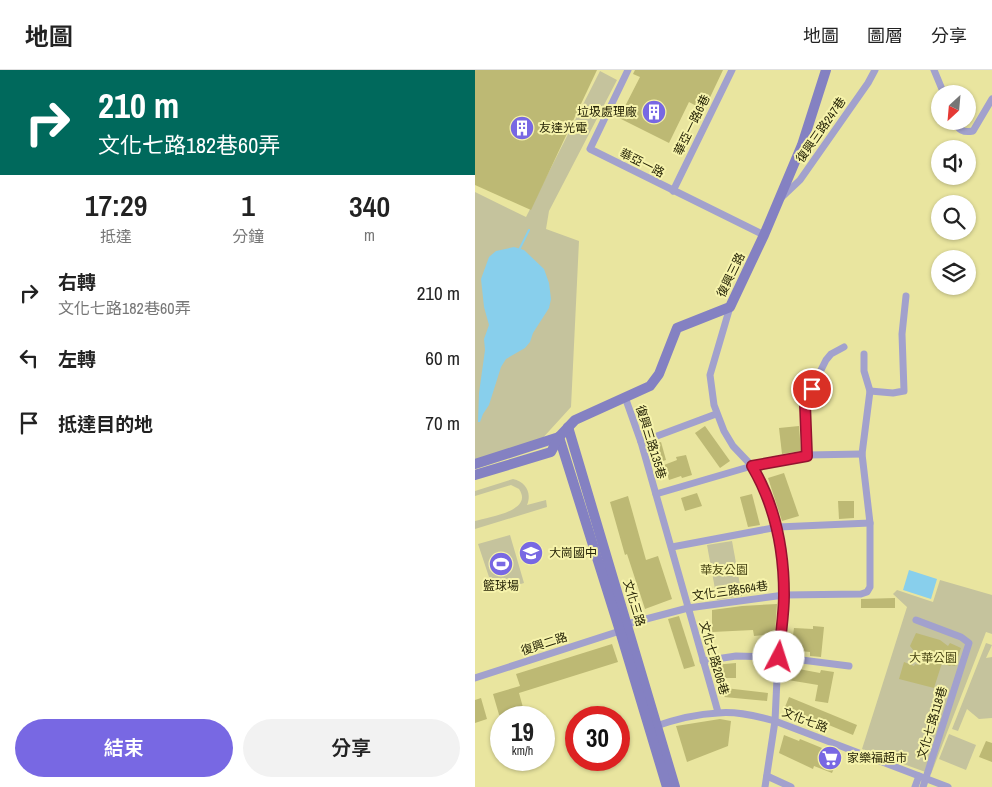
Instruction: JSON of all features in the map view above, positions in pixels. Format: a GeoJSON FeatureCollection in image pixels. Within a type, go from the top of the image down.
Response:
{"type":"FeatureCollection","features":[{"type":"Feature","properties":{"kind":"street","name":"華亞一路"},"geometry":{"type":"LineString","coordinates":[[628,70],[590,149],[764,235]]}},
{"type":"Feature","properties":{"kind":"street","name":"華亞一路6巷"},"geometry":{"type":"LineString","coordinates":[[673,191],[732,70]]}},
{"type":"Feature","properties":{"kind":"street","name":"復興三路"},"geometry":{"type":"LineString","coordinates":[[475,475],[551,452],[559,438],[575,420],[650,386],[659,374],[677,328],[730,307],[764,235],[802,145],[826,70]]}},
{"type":"Feature","properties":{"kind":"street","name":"復興三路247巷"},"geometry":{"type":"LineString","coordinates":[[779,198],[800,180],[868,83],[875,70]]}},
{"type":"Feature","properties":{"kind":"street"},"geometry":{"type":"LineString","coordinates":[[934,70],[940,85]]}},
{"type":"Feature","properties":{"kind":"street"},"geometry":{"type":"LineString","coordinates":[[976,126],[992,99]]}},
{"type":"Feature","properties":{"kind":"street"},"geometry":{"type":"LineString","coordinates":[[959,130],[966,133],[974,130]]}},
{"type":"Feature","properties":{"kind":"street"},"geometry":{"type":"LineString","coordinates":[[870,391],[893,394],[904,392],[902,334],[906,296]]}},
{"type":"Feature","properties":{"kind":"street"},"geometry":{"type":"LineString","coordinates":[[730,307],[710,375],[717,414],[733,446],[752,466],[760,481],[777,527],[784,595],[775,721],[765,787]]}},
{"type":"Feature","properties":{"kind":"street"},"geometry":{"type":"LineString","coordinates":[[807,456],[805,404],[826,360],[831,354],[844,347]]}},
{"type":"Feature","properties":{"kind":"street"},"geometry":{"type":"LineString","coordinates":[[672,547],[777,527],[870,523],[863,454],[870,391],[864,371],[864,354]]}},
{"type":"Feature","properties":{"kind":"street","name":"復興三路135巷"},"geometry":{"type":"LineString","coordinates":[[625,396],[656,494]]}},
{"type":"Feature","properties":{"kind":"street"},"geometry":{"type":"LineString","coordinates":[[641,442],[717,414]]}},
{"type":"Feature","properties":{"kind":"street","name":"文化三路"},"geometry":{"type":"LineString","coordinates":[[568,427],[623,628],[653,727],[675,787]]}},
{"type":"Feature","properties":{"kind":"street"},"geometry":{"type":"LineString","coordinates":[[475,464],[559,438]]}},
{"type":"Feature","properties":{"kind":"street","name":"文化三路"},"geometry":{"type":"LineString","coordinates":[[559,438],[623,628]]}},
{"type":"Feature","properties":{"kind":"street"},"geometry":{"type":"LineString","coordinates":[[656,494],[752,466],[807,456],[863,454]]}},
{"type":"Feature","properties":{"kind":"street","name":"文化七路206巷"},"geometry":{"type":"LineString","coordinates":[[656,494],[719,712]]}},
{"type":"Feature","properties":{"kind":"street","name":"文化三路564巷"},"geometry":{"type":"LineString","coordinates":[[623,628],[688,608],[784,595],[861,594],[867,592],[870,587],[870,523]]}},
{"type":"Feature","properties":{"kind":"street","name":"文化七路118巷"},"geometry":{"type":"LineString","coordinates":[[916,620],[961,637],[969,643],[923,777]]}},
{"type":"Feature","properties":{"kind":"street","name":"復興二路"},"geometry":{"type":"LineString","coordinates":[[475,678],[623,628]]}},
{"type":"Feature","properties":{"kind":"street"},"geometry":{"type":"LineString","coordinates":[[703,660],[736,656],[779,657],[849,666]]}},
{"type":"Feature","properties":{"kind":"street","name":"文化七路"},"geometry":{"type":"LineString","coordinates":[[653,727],[692,716],[719,712],[756,716],[775,721],[947,787]]}},
{"type":"Feature","properties":{"kind":"street","name":"文化三路"},"geometry":{"type":"LineString","coordinates":[[653,727],[667,787]]}},
{"type":"Feature","properties":{"kind":"street"},"geometry":{"type":"LineString","coordinates":[[767,776],[791,787]]}},
{"type":"Feature","properties":{"kind":"street"},"geometry":{"type":"LineString","coordinates":[[915,787],[923,777]]}},
{"type":"Feature","properties":{"kind":"street"},"geometry":{"type":"LineString","coordinates":[[923,777],[923,787]]}},
{"type":"Feature","properties":{"kind":"green space"},"geometry":{"type":"Polygon","coordinates":[[[600,71],[617,80],[549,211],[546,229],[579,241],[571,407],[540,441],[475,460],[475,192],[526,217],[600,71]]]}},
{"type":"Feature","properties":{"kind":"green space"},"geometry":{"type":"Polygon","coordinates":[[[513,479],[518,480],[527,489],[529,496],[527,505],[546,500],[547,507],[475,529],[475,521],[508,512],[520,503],[522,497],[519,489],[511,485],[475,496],[475,491],[513,479]]]}},
{"type":"Feature","properties":{"kind":"green space","name":"籃球場"},"geometry":{"type":"Polygon","coordinates":[[[510,535],[524,583],[494,592],[478,544],[510,535]]]}},
{"type":"Feature","properties":{"kind":"green space","name":"華友公園"},"geometry":{"type":"Polygon","coordinates":[[[732,541],[742,596],[717,600],[707,545],[732,541]]]}},
{"type":"Feature","properties":{"kind":"green space","name":"大華公園"},"geometry":{"type":"Polygon","coordinates":[[[940,580],[992,595],[992,634],[986,632],[931,774],[862,749],[907,607],[893,594],[897,590],[933,602],[940,580]]]}},
{"type":"Feature","properties":{"kind":"green space"},"geometry":{"type":"Polygon","coordinates":[[[986,643],[992,645],[986,658],[992,657],[992,718],[979,719],[967,709],[958,731],[952,729],[986,643]]]}},
{"type":"Feature","properties":{"kind":"green space"},"geometry":{"type":"Polygon","coordinates":[[[949,734],[976,745],[966,770],[939,759],[949,734]]]}},
{"type":"Feature","properties":{"kind":"water"},"geometry":{"type":"Polygon","coordinates":[[[514,247],[524,250],[544,269],[549,283],[551,299],[549,308],[533,333],[530,342],[525,348],[506,359],[501,367],[489,405],[480,422],[478,422],[479,393],[485,350],[484,339],[489,325],[484,307],[481,279],[489,257],[496,251],[514,247]]]}},
{"type":"Feature","properties":{"kind":"water"},"geometry":{"type":"Polygon","coordinates":[[[909,570],[937,579],[931,599],[903,590],[909,570]]]}},
{"type":"Feature","properties":{"kind":"building","name":"友達光電"},"geometry":{"type":"Polygon","coordinates":[[[475,70],[597,70],[531,210],[475,185],[475,70]]]}},
{"type":"Feature","properties":{"kind":"building"},"geometry":{"type":"Polygon","coordinates":[[[635,70],[723,70],[704,110],[689,102],[669,143],[619,118],[640,77],[633,74],[635,70]]]}},
{"type":"Feature","properties":{"kind":"building"},"geometry":{"type":"Polygon","coordinates":[[[705,426],[730,461],[720,468],[695,433],[705,426]]]}},
{"type":"Feature","properties":{"kind":"building"},"geometry":{"type":"Polygon","coordinates":[[[799,426],[801,451],[782,454],[779,428],[799,426]]]}},
{"type":"Feature","properties":{"kind":"building"},"geometry":{"type":"Polygon","coordinates":[[[661,442],[666,460],[653,464],[648,446],[661,442]]]}},
{"type":"Feature","properties":{"kind":"building"},"geometry":{"type":"Polygon","coordinates":[[[686,455],[692,475],[669,480],[664,465],[677,460],[676,457],[686,455]]]}},
{"type":"Feature","properties":{"kind":"building"},"geometry":{"type":"Polygon","coordinates":[[[784,473],[799,516],[782,521],[768,478],[784,473]]]}},
{"type":"Feature","properties":{"kind":"building"},"geometry":{"type":"Polygon","coordinates":[[[697,493],[702,506],[685,511],[681,498],[697,493]]]}},
{"type":"Feature","properties":{"kind":"building"},"geometry":{"type":"Polygon","coordinates":[[[752,494],[760,525],[748,527],[740,497],[752,494]]]}},
{"type":"Feature","properties":{"kind":"building"},"geometry":{"type":"Polygon","coordinates":[[[628,496],[646,560],[658,556],[672,599],[645,609],[627,554],[625,555],[610,502],[628,496]]]}},
{"type":"Feature","properties":{"kind":"building"},"geometry":{"type":"Polygon","coordinates":[[[838,501],[854,501],[854,518],[839,519],[838,501]]]}},
{"type":"Feature","properties":{"kind":"building"},"geometry":{"type":"Polygon","coordinates":[[[895,598],[895,608],[861,608],[861,599],[895,598]]]}},
{"type":"Feature","properties":{"kind":"building"},"geometry":{"type":"Polygon","coordinates":[[[777,604],[775,634],[754,636],[753,630],[712,632],[712,610],[777,604]]]}},
{"type":"Feature","properties":{"kind":"building"},"geometry":{"type":"Polygon","coordinates":[[[679,616],[695,666],[684,669],[668,619],[679,616]]]}},
{"type":"Feature","properties":{"kind":"building"},"geometry":{"type":"Polygon","coordinates":[[[813,626],[824,627],[821,657],[810,656],[810,652],[791,650],[794,628],[813,629],[813,626]]]}},
{"type":"Feature","properties":{"kind":"building"},"geometry":{"type":"Polygon","coordinates":[[[916,633],[940,640],[948,646],[950,643],[961,648],[955,666],[942,663],[934,688],[899,679],[904,662],[914,666],[915,664],[919,665],[919,662],[936,659],[914,651],[910,646],[916,633]]]}},
{"type":"Feature","properties":{"kind":"building"},"geometry":{"type":"Polygon","coordinates":[[[612,644],[618,662],[519,693],[523,706],[496,706],[493,694],[520,686],[516,674],[612,644]]]}},
{"type":"Feature","properties":{"kind":"building"},"geometry":{"type":"Polygon","coordinates":[[[736,663],[736,678],[714,678],[713,665],[736,663]]]}},
{"type":"Feature","properties":{"kind":"building"},"geometry":{"type":"Polygon","coordinates":[[[783,666],[820,673],[821,670],[834,672],[828,703],[815,701],[818,685],[782,679],[783,666]]]}},
{"type":"Feature","properties":{"kind":"building"},"geometry":{"type":"Polygon","coordinates":[[[725,688],[768,693],[767,701],[724,697],[725,688]]]}},
{"type":"Feature","properties":{"kind":"building"},"geometry":{"type":"Polygon","coordinates":[[[789,697],[857,725],[853,735],[785,707],[789,697]]]}},
{"type":"Feature","properties":{"kind":"building"},"geometry":{"type":"Polygon","coordinates":[[[481,698],[487,719],[475,723],[475,700],[481,698]]]}},
{"type":"Feature","properties":{"kind":"building"},"geometry":{"type":"Polygon","coordinates":[[[720,719],[731,721],[728,746],[687,762],[676,726],[720,719]]]}},
{"type":"Feature","properties":{"kind":"building"},"geometry":{"type":"Polygon","coordinates":[[[784,735],[822,748],[820,751],[838,759],[832,773],[814,766],[813,769],[779,753],[784,735]]]}},
{"type":"Feature","properties":{"kind":"building"},"geometry":{"type":"Polygon","coordinates":[[[986,741],[992,743],[992,762],[979,757],[986,741]]]}},
{"type":"Feature","properties":{"kind":"waterway"},"geometry":{"type":"LineString","coordinates":[[519,250],[529,230]]}},
{"type":"Feature","properties":{"kind":"place","name":"垃圾處理廠"},"geometry":{"type":"Point","coordinates":[654,112]}},
{"type":"Feature","properties":{"kind":"place","name":"友達光電"},"geometry":{"type":"Point","coordinates":[522,128]}},
{"type":"Feature","properties":{"kind":"place","name":"大崗國中"},"geometry":{"type":"Point","coordinates":[531,553]}},
{"type":"Feature","properties":{"kind":"place","name":"籃球場"},"geometry":{"type":"Point","coordinates":[501,564]}},
{"type":"Feature","properties":{"kind":"place","name":"家樂福超市"},"geometry":{"type":"Point","coordinates":[830,758]}},
{"type":"Feature","properties":{"kind":"route"},"geometry":{"type":"LineString","coordinates":[[779,657],[784,595],[782,562],[777,527],[766,494],[752,466],[807,456],[805,404],[812,389]]}}]}
